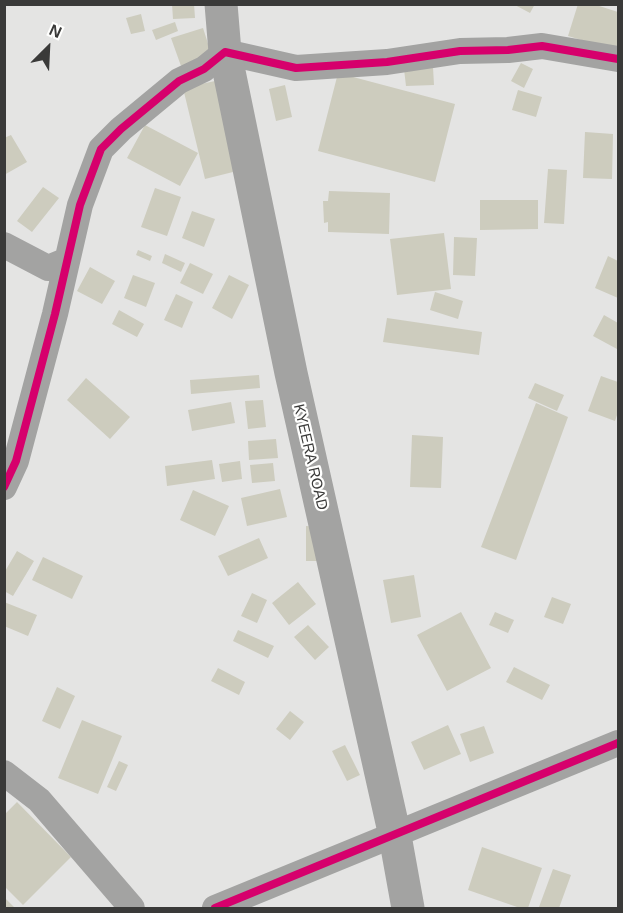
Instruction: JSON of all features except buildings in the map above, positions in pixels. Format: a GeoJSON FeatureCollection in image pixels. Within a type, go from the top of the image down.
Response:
{"type":"FeatureCollection","features":[{"type":"Feature","properties":{"kind":"main road","name":"KYEERA ROAD"},"geometry":{"type":"LineString","coordinates":[[221,4],[225,52],[291,374],[395,836],[408,909]]}},
{"type":"Feature","properties":{"kind":"street"},"geometry":{"type":"LineString","coordinates":[[4,487],[16,461],[55,314],[80,205],[101,149],[179,81],[204,69],[225,52],[296,68],[387,62],[460,51],[508,50],[542,46],[618,59]]}},
{"type":"Feature","properties":{"kind":"street"},"geometry":{"type":"LineString","coordinates":[[4,245],[48,268],[66,261]]}},
{"type":"Feature","properties":{"kind":"street"},"geometry":{"type":"LineString","coordinates":[[215,909],[618,743]]}},
{"type":"Feature","properties":{"kind":"street"},"geometry":{"type":"LineString","coordinates":[[4,773],[39,800],[132,909]]}},
{"type":"Feature","properties":{"kind":"cycle path"},"geometry":{"type":"LineString","coordinates":[[4,487],[16,461],[55,314],[80,205],[101,149],[121,129],[179,81],[204,69],[225,52],[296,68],[387,62],[460,51],[508,50],[542,46],[618,59]]}},
{"type":"Feature","properties":{"kind":"cycle path"},"geometry":{"type":"LineString","coordinates":[[215,908],[618,743]]}}]}
